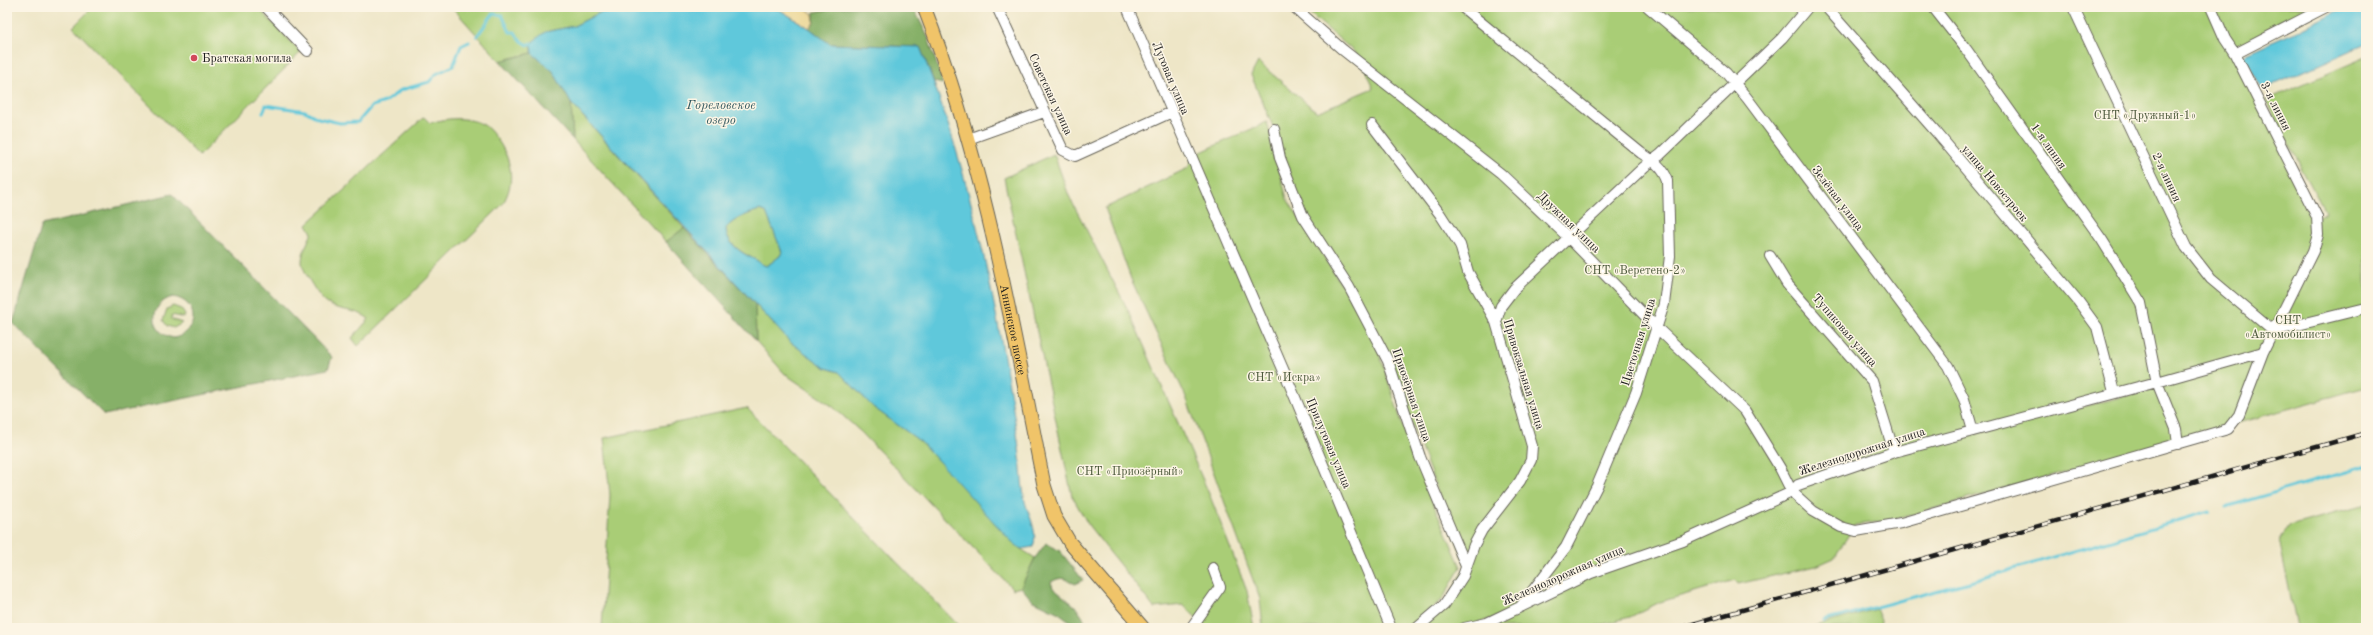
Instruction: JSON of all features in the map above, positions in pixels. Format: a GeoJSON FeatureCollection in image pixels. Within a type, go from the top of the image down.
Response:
{"type":"FeatureCollection","features":[{"type":"Feature","properties":{"kind":"main road","name":"Аннинское шоссе"},"geometry":{"type":"LineString","coordinates":[[924,7],[952,82],[987,207],[1044,485],[1054,516],[1070,543],[1142,628]]}},
{"type":"Feature","properties":{"kind":"street"},"geometry":{"type":"LineString","coordinates":[[266,7],[308,51]]}},
{"type":"Feature","properties":{"kind":"street","name":"Советская улица"},"geometry":{"type":"LineString","coordinates":[[997,7],[1044,112],[1063,150],[1075,156],[1172,112]]}},
{"type":"Feature","properties":{"kind":"street","name":"Луговая улица"},"geometry":{"type":"LineString","coordinates":[[1127,7],[1192,159]]}},
{"type":"Feature","properties":{"kind":"street","name":"Дружная улица"},"geometry":{"type":"LineString","coordinates":[[1294,7],[1365,66],[1501,174],[1568,237],[1657,328],[1745,411],[1780,468],[1792,492]]}},
{"type":"Feature","properties":{"kind":"street","name":"Цветочная улица"},"geometry":{"type":"LineString","coordinates":[[1462,7],[1641,153],[1664,170],[1668,181],[1670,256],[1664,304],[1636,393],[1598,486],[1566,547],[1520,608]]}},
{"type":"Feature","properties":{"kind":"street","name":"Зелёная улица"},"geometry":{"type":"LineString","coordinates":[[1648,7],[1726,73],[1747,98],[1948,366],[1964,399],[1973,431]]}},
{"type":"Feature","properties":{"kind":"street"},"geometry":{"type":"LineString","coordinates":[[1496,322],[1501,306],[1514,289],[1782,38],[1808,7]]}},
{"type":"Feature","properties":{"kind":"street","name":"улица Новостроек"},"geometry":{"type":"LineString","coordinates":[[1826,7],[1936,133],[2078,301],[2097,327],[2114,392]]}},
{"type":"Feature","properties":{"kind":"street","name":"1-я линия"},"geometry":{"type":"LineString","coordinates":[[1933,7],[1966,49],[2102,240],[2141,303],[2157,382]]}},
{"type":"Feature","properties":{"kind":"street","name":"2-я линия"},"geometry":{"type":"LineString","coordinates":[[2073,7],[2186,247],[2211,279],[2273,331]]}},
{"type":"Feature","properties":{"kind":"street","name":"3-я линия"},"geometry":{"type":"LineString","coordinates":[[2211,7],[2225,39],[2235,54],[2317,217],[2318,235],[2313,251],[2273,331]]}},
{"type":"Feature","properties":{"kind":"street"},"geometry":{"type":"LineString","coordinates":[[2235,54],[2322,8]]}},
{"type":"Feature","properties":{"kind":"street"},"geometry":{"type":"LineString","coordinates":[[968,139],[1044,112]]}},
{"type":"Feature","properties":{"kind":"street","name":"Привокзальная улица"},"geometry":{"type":"LineString","coordinates":[[1372,125],[1440,214],[1460,244],[1468,272],[1496,322],[1532,446],[1531,460],[1520,481],[1482,530],[1474,545],[1463,576],[1444,604],[1417,628]]}},
{"type":"Feature","properties":{"kind":"street","name":"Приозёрная улица"},"geometry":{"type":"LineString","coordinates":[[1274,129],[1280,158],[1303,216],[1349,287],[1388,361],[1420,457],[1466,566]]}},
{"type":"Feature","properties":{"kind":"street","name":"Прилуговая улица"},"geometry":{"type":"LineString","coordinates":[[1192,159],[1289,383],[1391,628]]}},
{"type":"Feature","properties":{"kind":"street","name":"Тупиковая улица"},"geometry":{"type":"LineString","coordinates":[[1770,256],[1787,284],[1872,381],[1894,452]]}},
{"type":"Feature","properties":{"kind":"street"},"geometry":{"type":"LineString","coordinates":[[1792,492],[1813,511],[1841,528],[1856,531],[1901,523],[2228,429],[2239,415],[2263,352],[2273,331],[2366,308]]}},
{"type":"Feature","properties":{"kind":"street","name":"Железнодорожная улица"},"geometry":{"type":"LineString","coordinates":[[1464,628],[1487,623],[1591,573],[1683,541],[1792,492],[1798,485],[1894,452],[2114,392],[2157,382],[2263,352]]}},
{"type":"Feature","properties":{"kind":"street"},"geometry":{"type":"LineString","coordinates":[[2157,382],[2176,429],[2178,444]]}},
{"type":"Feature","properties":{"kind":"street"},"geometry":{"type":"LineString","coordinates":[[1190,628],[1220,587],[1213,568]]}},
{"type":"Feature","properties":{"kind":"green space"},"geometry":{"type":"Polygon","coordinates":[[[93,7],[257,7],[301,52],[199,156],[73,27],[93,7]]]}},
{"type":"Feature","properties":{"kind":"green space"},"geometry":{"type":"Polygon","coordinates":[[[452,7],[603,7],[605,13],[599,13],[574,26],[549,31],[531,43],[532,53],[500,61],[452,7]]]}},
{"type":"Feature","properties":{"kind":"green space"},"geometry":{"type":"Polygon","coordinates":[[[841,7],[913,7],[928,37],[943,84],[934,82],[920,47],[830,44],[809,28],[814,22],[814,12],[841,7]]]}},
{"type":"Feature","properties":{"kind":"green space","name":"СНТ «Веретено-2»"},"geometry":{"type":"Polygon","coordinates":[[[1310,7],[2326,7],[2235,54],[2317,217],[2325,212],[2266,100],[2366,57],[2366,387],[1893,520],[1855,525],[1834,558],[1816,566],[1738,584],[1735,580],[1660,602],[1630,617],[1589,628],[1480,628],[1514,616],[1519,609],[1464,628],[1417,628],[1444,605],[1466,566],[1388,361],[1303,216],[1274,129],[1251,75],[1258,62],[1317,112],[1373,88],[1360,57],[1306,10],[1310,7]],[[2157,383],[1968,436],[2153,389],[2157,383]]]}},
{"type":"Feature","properties":{"kind":"green space"},"geometry":{"type":"Polygon","coordinates":[[[532,53],[553,71],[571,103],[573,140],[500,61],[532,53]]]}},
{"type":"Feature","properties":{"kind":"green space"},"geometry":{"type":"Polygon","coordinates":[[[571,103],[684,228],[666,242],[573,140],[571,103]]]}},
{"type":"Feature","properties":{"kind":"green space"},"geometry":{"type":"Polygon","coordinates":[[[424,117],[430,123],[449,119],[463,119],[476,121],[486,127],[497,139],[506,155],[509,163],[511,180],[509,188],[502,205],[358,346],[352,338],[369,319],[354,312],[333,307],[321,297],[312,285],[305,272],[302,262],[304,251],[312,233],[307,224],[424,117]]]}},
{"type":"Feature","properties":{"kind":"green space","name":"СНТ «Искра»"},"geometry":{"type":"Polygon","coordinates":[[[1267,122],[1287,199],[1373,334],[1413,457],[1461,567],[1442,600],[1407,628],[1263,628],[1260,599],[1186,397],[1131,279],[1105,208],[1188,168],[1192,159],[1199,153],[1267,122]]]}},
{"type":"Feature","properties":{"kind":"green space","name":"СНТ «Приозёрный»"},"geometry":{"type":"Polygon","coordinates":[[[1054,154],[1069,196],[1130,314],[1210,496],[1247,591],[1254,628],[1207,628],[1183,605],[1154,608],[1089,526],[1072,496],[1004,178],[1054,154]]]}},
{"type":"Feature","properties":{"kind":"green space"},"geometry":{"type":"Polygon","coordinates":[[[172,194],[332,357],[328,369],[104,415],[13,323],[42,225],[172,194]],[[173,297],[165,300],[159,305],[156,312],[156,325],[160,331],[174,338],[182,335],[188,330],[192,323],[192,310],[188,304],[173,297]]]}},
{"type":"Feature","properties":{"kind":"green space"},"geometry":{"type":"Polygon","coordinates":[[[759,210],[766,212],[782,252],[780,256],[767,266],[736,248],[729,239],[726,228],[741,217],[759,210]]]}},
{"type":"Feature","properties":{"kind":"green space"},"geometry":{"type":"Polygon","coordinates":[[[684,228],[755,304],[756,341],[666,242],[684,228]]]}},
{"type":"Feature","properties":{"kind":"green space"},"geometry":{"type":"Polygon","coordinates":[[[755,304],[790,342],[826,368],[839,372],[873,407],[921,442],[1021,549],[1035,558],[1021,587],[1013,589],[861,432],[832,406],[785,374],[756,341],[755,304]]]}},
{"type":"Feature","properties":{"kind":"green space"},"geometry":{"type":"Polygon","coordinates":[[[173,306],[181,309],[185,315],[184,318],[172,315],[171,319],[182,323],[174,328],[167,326],[163,320],[167,309],[173,306]]]}},
{"type":"Feature","properties":{"kind":"green space"},"geometry":{"type":"Polygon","coordinates":[[[747,408],[961,628],[602,628],[610,495],[604,438],[747,408]]]}},
{"type":"Feature","properties":{"kind":"green space"},"geometry":{"type":"Polygon","coordinates":[[[2366,505],[2366,628],[2297,628],[2279,539],[2289,526],[2366,505]]]}},
{"type":"Feature","properties":{"kind":"green space"},"geometry":{"type":"Polygon","coordinates":[[[1046,543],[1060,551],[1083,580],[1075,584],[1063,578],[1051,582],[1053,588],[1075,606],[1086,622],[1075,625],[1059,613],[1032,600],[1021,587],[1035,558],[1046,543]]]}},
{"type":"Feature","properties":{"kind":"green space"},"geometry":{"type":"Polygon","coordinates":[[[1876,609],[1881,620],[1880,628],[1808,628],[1876,609]]]}},
{"type":"Feature","properties":{"kind":"sand"},"geometry":{"type":"Polygon","coordinates":[[[767,7],[804,7],[813,14],[814,22],[809,28],[780,10],[767,7]]]}},
{"type":"Feature","properties":{"kind":"water","name":"Гореловское озеро"},"geometry":{"type":"Polygon","coordinates":[[[645,7],[674,7],[693,10],[712,7],[767,7],[780,10],[809,28],[830,44],[920,47],[954,142],[980,240],[1010,390],[1019,447],[1025,503],[1034,528],[1035,534],[1033,547],[1021,549],[1010,540],[921,442],[873,407],[839,372],[826,368],[790,342],[571,103],[553,71],[532,53],[531,43],[545,32],[574,26],[599,13],[645,7]],[[759,210],[745,215],[737,219],[726,228],[729,239],[736,248],[767,266],[780,256],[782,252],[766,212],[759,210]]]}},
{"type":"Feature","properties":{"kind":"water"},"geometry":{"type":"Polygon","coordinates":[[[2345,7],[2366,7],[2366,44],[2263,89],[2243,57],[2247,53],[2293,33],[2345,7]]]}},
{"type":"Feature","properties":{"kind":"waterway"},"geometry":{"type":"LineString","coordinates":[[477,36],[493,14],[502,15],[510,32],[515,32],[519,39],[528,45],[531,43]]}},
{"type":"Feature","properties":{"kind":"waterway"},"geometry":{"type":"LineString","coordinates":[[263,113],[266,105],[305,111],[318,118],[340,123],[358,122],[372,106],[385,102],[401,90],[429,82],[436,74],[453,66],[461,46],[469,42]]}},
{"type":"Feature","properties":{"kind":"waterway"},"geometry":{"type":"LineString","coordinates":[[2225,507],[2366,466]]}},
{"type":"Feature","properties":{"kind":"waterway"},"geometry":{"type":"LineString","coordinates":[[1824,621],[1973,581],[2209,511]]}},
{"type":"Feature","properties":{"kind":"railway"},"geometry":{"type":"LineString","coordinates":[[1679,628],[2366,433]]}},
{"type":"Feature","properties":{"kind":"place","name":"Братская могила"},"geometry":{"type":"Point","coordinates":[194,58]}},
{"type":"Feature","properties":{"kind":"park label","name":"СНТ «Дружный-1»"},"geometry":{"type":"Point","coordinates":[2145,115]}},
{"type":"Feature","properties":{"kind":"park label","name":"СНТ «Автомобилист»"},"geometry":{"type":"Point","coordinates":[2288,327]}}]}
